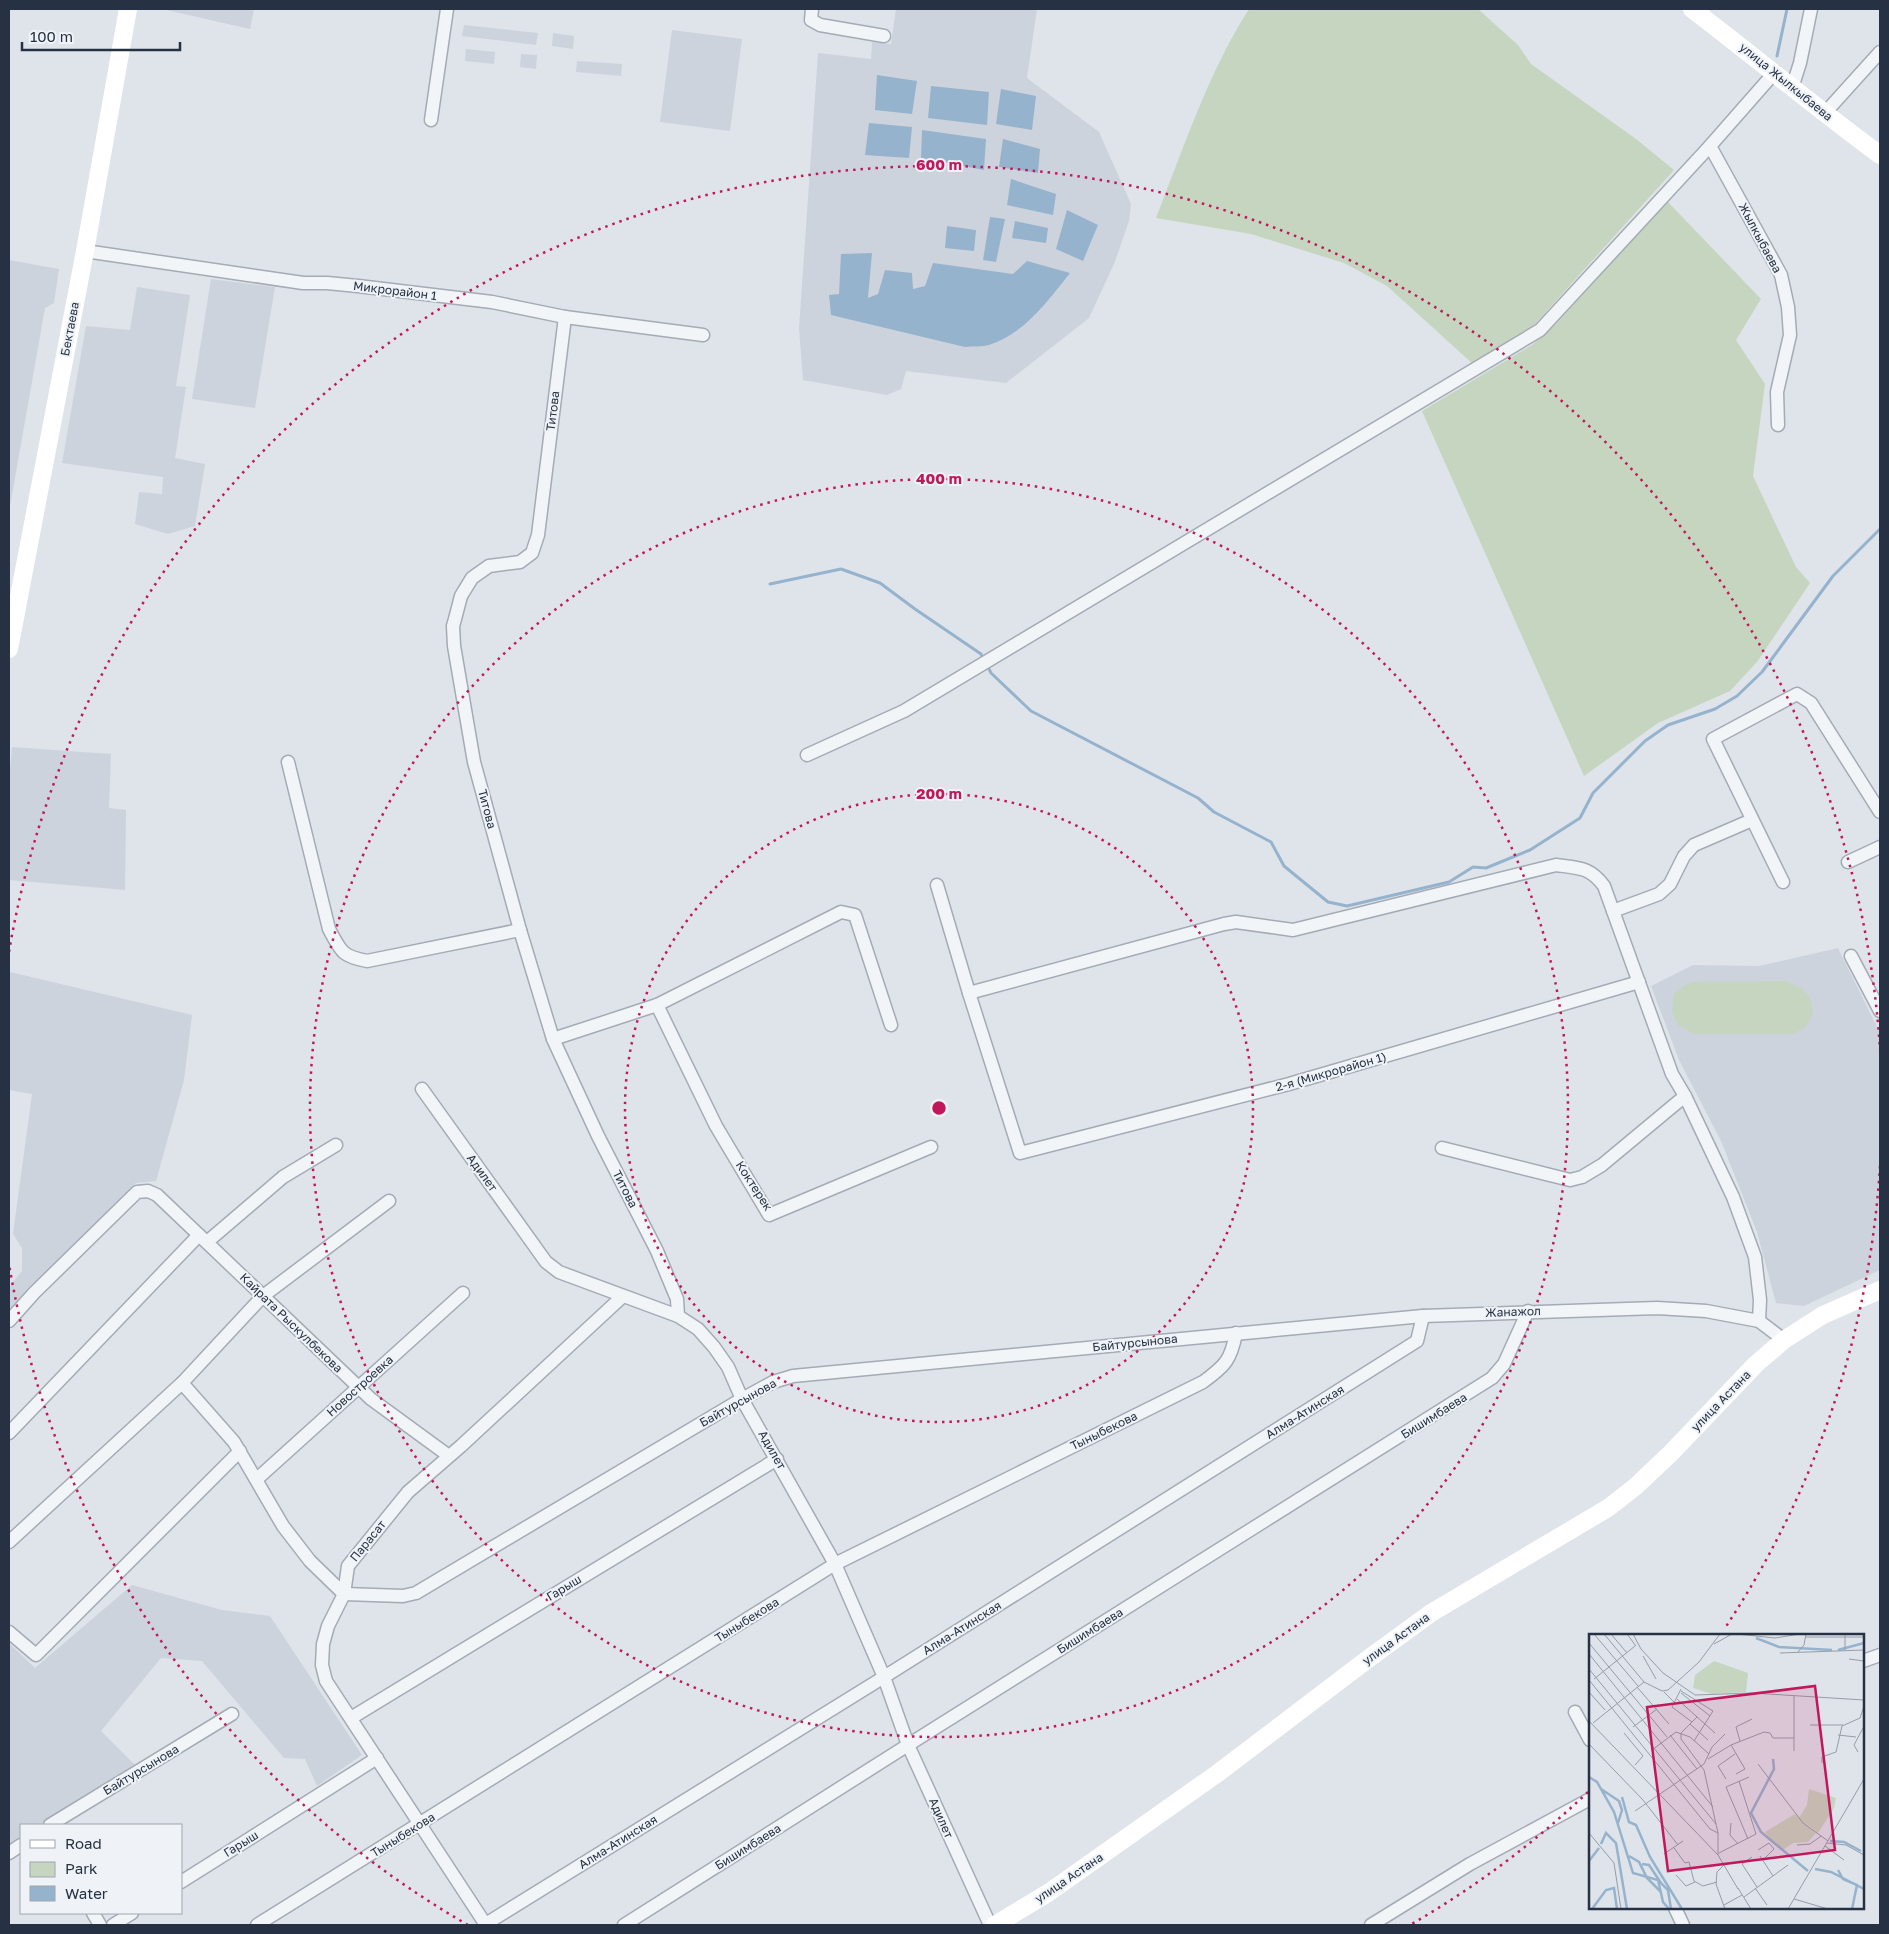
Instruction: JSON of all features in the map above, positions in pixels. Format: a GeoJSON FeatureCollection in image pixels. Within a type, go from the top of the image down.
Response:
{"type":"FeatureCollection","features":[{"type":"Feature","properties":{"kind":"main road","name":"Бектаева"},"geometry":{"type":"LineString","coordinates":[[9,649],[85,251],[128,9]]}},
{"type":"Feature","properties":{"kind":"main road","name":"улица Жылкыбаева"},"geometry":{"type":"LineString","coordinates":[[1692,9],[1775,72],[1824,114],[1880,155]]}},
{"type":"Feature","properties":{"kind":"main road","name":"улица Астана"},"geometry":{"type":"LineString","coordinates":[[995,1925],[1048,1893],[1210,1779],[1431,1613],[1608,1508],[1635,1487],[1671,1453],[1756,1364],[1784,1340],[1822,1315],[1880,1290]]}},
{"type":"Feature","properties":{"kind":"main road","name":"улица Астана"},"geometry":{"type":"LineString","coordinates":[[1784,1340],[1880,1297]]}},
{"type":"Feature","properties":{"kind":"street"},"geometry":{"type":"LineString","coordinates":[[431,120],[446,9]]}},
{"type":"Feature","properties":{"kind":"street"},"geometry":{"type":"LineString","coordinates":[[812,9],[811,20],[820,25],[884,36]]}},
{"type":"Feature","properties":{"kind":"street"},"geometry":{"type":"LineString","coordinates":[[1792,88],[1800,62],[1811,9]]}},
{"type":"Feature","properties":{"kind":"street"},"geometry":{"type":"LineString","coordinates":[[1824,114],[1880,52]]}},
{"type":"Feature","properties":{"kind":"street"},"geometry":{"type":"LineString","coordinates":[[808,755],[904,711],[1540,330],[1710,146],[1775,72]]}},
{"type":"Feature","properties":{"kind":"street","name":"Жылкыбаева"},"geometry":{"type":"LineString","coordinates":[[1710,146],[1781,276],[1788,307],[1790,335],[1777,392],[1778,425]]}},
{"type":"Feature","properties":{"kind":"street","name":"Микрорайон 1"},"geometry":{"type":"LineString","coordinates":[[85,251],[303,283],[358,286],[492,302],[565,317],[703,335]]}},
{"type":"Feature","properties":{"kind":"street","name":"Титова"},"geometry":{"type":"LineString","coordinates":[[565,317],[538,536],[532,553],[520,562],[489,566],[472,578],[461,596],[453,626],[454,646],[474,762],[520,930],[553,1039],[598,1136],[657,1251],[677,1299],[678,1316]]}},
{"type":"Feature","properties":{"kind":"street"},"geometry":{"type":"LineString","coordinates":[[1783,882],[1713,739],[1797,694],[1811,703],[1880,812]]}},
{"type":"Feature","properties":{"kind":"street"},"geometry":{"type":"LineString","coordinates":[[288,762],[329,929],[340,949],[350,958],[367,961],[520,930]]}},
{"type":"Feature","properties":{"kind":"street"},"geometry":{"type":"LineString","coordinates":[[1614,911],[1659,894],[1670,884],[1684,856],[1694,845],[1752,820]]}},
{"type":"Feature","properties":{"kind":"street"},"geometry":{"type":"LineString","coordinates":[[1848,862],[1880,846]]}},
{"type":"Feature","properties":{"kind":"street"},"geometry":{"type":"LineString","coordinates":[[937,885],[969,993],[1224,924],[1236,922],[1294,930],[1556,865],[1578,868],[1595,874],[1604,886],[1614,911],[1672,1074],[1685,1096],[1733,1197],[1755,1258],[1760,1300],[1759,1321]]}},
{"type":"Feature","properties":{"kind":"street"},"geometry":{"type":"LineString","coordinates":[[553,1039],[657,1005],[841,912],[855,915],[890,1025]]}},
{"type":"Feature","properties":{"kind":"street"},"geometry":{"type":"LineString","coordinates":[[1851,956],[1880,1011]]}},
{"type":"Feature","properties":{"kind":"street","name":"2-я (Микрорайон 1)"},"geometry":{"type":"LineString","coordinates":[[969,993],[1020,1153],[1289,1084],[1639,982]]}},
{"type":"Feature","properties":{"kind":"street","name":"Коктерек"},"geometry":{"type":"LineString","coordinates":[[657,1005],[716,1126],[769,1215],[931,1147]]}},
{"type":"Feature","properties":{"kind":"street","name":"Адилет"},"geometry":{"type":"LineString","coordinates":[[422,1089],[546,1262],[559,1272],[678,1316],[698,1328],[714,1347],[728,1368],[742,1399],[835,1564],[884,1677],[908,1745],[990,1925]]}},
{"type":"Feature","properties":{"kind":"street"},"geometry":{"type":"LineString","coordinates":[[1442,1148],[1570,1180],[1582,1177],[1602,1164],[1685,1096]]}},
{"type":"Feature","properties":{"kind":"street"},"geometry":{"type":"LineString","coordinates":[[9,1433],[203,1238],[283,1177],[336,1145]]}},
{"type":"Feature","properties":{"kind":"street","name":"Кайрата Рыскулбекова"},"geometry":{"type":"LineString","coordinates":[[9,1321],[34,1293],[137,1192],[148,1191],[158,1195],[371,1399],[449,1456]]}},
{"type":"Feature","properties":{"kind":"street"},"geometry":{"type":"LineString","coordinates":[[9,1542],[182,1383],[263,1296],[389,1201]]}},
{"type":"Feature","properties":{"kind":"street","name":"Новостроевка"},"geometry":{"type":"LineString","coordinates":[[257,1479],[464,1293]]}},
{"type":"Feature","properties":{"kind":"street","name":"Парасат"},"geometry":{"type":"LineString","coordinates":[[485,1925],[326,1681],[322,1665],[323,1644],[328,1626],[344,1594],[348,1566],[408,1492],[623,1296]]}},
{"type":"Feature","properties":{"kind":"street","name":"Жанажол"},"geometry":{"type":"LineString","coordinates":[[1236,1333],[1424,1316],[1657,1308],[1706,1311],[1759,1321],[1784,1340]]}},
{"type":"Feature","properties":{"kind":"street","name":"Бишимбаева"},"geometry":{"type":"LineString","coordinates":[[624,1925],[1492,1378],[1504,1364],[1528,1311]]}},
{"type":"Feature","properties":{"kind":"street","name":"Алма-Атинская"},"geometry":{"type":"LineString","coordinates":[[485,1925],[884,1677],[1416,1341],[1424,1316]]}},
{"type":"Feature","properties":{"kind":"street","name":"Байтурсынова"},"geometry":{"type":"LineString","coordinates":[[344,1594],[402,1596],[416,1593],[742,1399],[773,1382],[793,1376],[1236,1333]]}},
{"type":"Feature","properties":{"kind":"street","name":"Тыныбекова"},"geometry":{"type":"LineString","coordinates":[[257,1925],[835,1564],[1203,1382],[1222,1368],[1233,1350],[1236,1333]]}},
{"type":"Feature","properties":{"kind":"street"},"geometry":{"type":"LineString","coordinates":[[182,1383],[234,1442],[283,1526],[310,1561],[344,1594]]}},
{"type":"Feature","properties":{"kind":"street"},"geometry":{"type":"LineString","coordinates":[[9,1632],[36,1655],[240,1451]]}},
{"type":"Feature","properties":{"kind":"street","name":"Гарыш"},"geometry":{"type":"LineString","coordinates":[[351,1718],[777,1459]]}},
{"type":"Feature","properties":{"kind":"street"},"geometry":{"type":"LineString","coordinates":[[1864,1661],[1880,1655]]}},
{"type":"Feature","properties":{"kind":"street"},"geometry":{"type":"LineString","coordinates":[[1575,1712],[1589,1738]]}},
{"type":"Feature","properties":{"kind":"street","name":"Байтурсынова"},"geometry":{"type":"LineString","coordinates":[[52,1824],[232,1714]]}},
{"type":"Feature","properties":{"kind":"street","name":"Гарыш"},"geometry":{"type":"LineString","coordinates":[[182,1881],[377,1758]]}},
{"type":"Feature","properties":{"kind":"street"},"geometry":{"type":"LineString","coordinates":[[1371,1925],[1470,1864],[1589,1800]]}},
{"type":"Feature","properties":{"kind":"street"},"geometry":{"type":"LineString","coordinates":[[9,1853],[20,1845]]}},
{"type":"Feature","properties":{"kind":"street"},"geometry":{"type":"LineString","coordinates":[[1675,1909],[1683,1925]]}},
{"type":"Feature","properties":{"kind":"street"},"geometry":{"type":"LineString","coordinates":[[94,1914],[100,1925]]}},
{"type":"Feature","properties":{"kind":"street"},"geometry":{"type":"LineString","coordinates":[[113,1925],[130,1914]]}},
{"type":"Feature","properties":{"kind":"shaded area"},"geometry":{"type":"Polygon","coordinates":[[[162,9],[254,9],[250,29],[162,9]]]}},
{"type":"Feature","properties":{"kind":"shaded area"},"geometry":{"type":"Polygon","coordinates":[[[896,9],[1037,9],[1027,78],[1099,132],[1131,204],[1129,221],[1114,264],[1089,318],[1006,383],[906,371],[901,389],[887,395],[803,380],[799,328],[818,53],[871,59],[872,42],[891,44],[896,9]]]}},
{"type":"Feature","properties":{"kind":"shaded area"},"geometry":{"type":"Polygon","coordinates":[[[464,25],[538,33],[536,45],[462,36],[464,25]]]}},
{"type":"Feature","properties":{"kind":"shaded area"},"geometry":{"type":"Polygon","coordinates":[[[672,30],[742,39],[730,131],[660,122],[672,30]]]}},
{"type":"Feature","properties":{"kind":"shaded area"},"geometry":{"type":"Polygon","coordinates":[[[553,33],[574,36],[573,49],[552,46],[553,33]]]}},
{"type":"Feature","properties":{"kind":"shaded area"},"geometry":{"type":"Polygon","coordinates":[[[466,49],[495,52],[494,64],[465,61],[466,49]]]}},
{"type":"Feature","properties":{"kind":"shaded area"},"geometry":{"type":"Polygon","coordinates":[[[521,54],[537,55],[536,69],[520,67],[521,54]]]}},
{"type":"Feature","properties":{"kind":"shaded area"},"geometry":{"type":"Polygon","coordinates":[[[577,61],[622,64],[621,76],[576,72],[577,61]]]}},
{"type":"Feature","properties":{"kind":"shaded area"},"geometry":{"type":"Polygon","coordinates":[[[9,260],[59,269],[54,303],[45,308],[9,512],[9,260]]]}},
{"type":"Feature","properties":{"kind":"shaded area"},"geometry":{"type":"Polygon","coordinates":[[[211,279],[275,287],[255,408],[192,399],[211,279]]]}},
{"type":"Feature","properties":{"kind":"shaded area"},"geometry":{"type":"Polygon","coordinates":[[[137,287],[190,295],[176,386],[186,387],[175,458],[205,464],[195,526],[168,534],[135,524],[139,492],[162,494],[163,477],[62,463],[86,326],[130,330],[137,287]]]}},
{"type":"Feature","properties":{"kind":"shaded area"},"geometry":{"type":"Polygon","coordinates":[[[12,747],[111,754],[109,808],[126,810],[125,890],[9,880],[9,782],[12,747]]]}},
{"type":"Feature","properties":{"kind":"shaded area"},"geometry":{"type":"Polygon","coordinates":[[[1838,948],[1880,1033],[1880,1270],[1804,1306],[1776,1303],[1757,1232],[1721,1141],[1679,1060],[1651,986],[1693,965],[1759,966],[1838,948]]]}},
{"type":"Feature","properties":{"kind":"shaded area"},"geometry":{"type":"Polygon","coordinates":[[[10,972],[192,1015],[184,1080],[156,1181],[136,1183],[9,1311],[9,1287],[22,1271],[22,1248],[13,1234],[32,1094],[9,1090],[10,972]]]}},
{"type":"Feature","properties":{"kind":"shaded area"},"geometry":{"type":"Polygon","coordinates":[[[132,1585],[222,1610],[270,1616],[362,1755],[317,1786],[305,1759],[284,1758],[202,1661],[161,1658],[101,1731],[136,1766],[41,1824],[20,1824],[20,1837],[9,1844],[9,1643],[35,1668],[132,1585]]]}},
{"type":"Feature","properties":{"kind":"green space"},"geometry":{"type":"Polygon","coordinates":[[[1249,9],[1478,9],[1518,45],[1531,64],[1636,139],[1674,170],[1535,324],[1473,364],[1387,286],[1344,263],[1251,234],[1156,218],[1209,85],[1234,33],[1249,9]]]}},
{"type":"Feature","properties":{"kind":"green space"},"geometry":{"type":"Polygon","coordinates":[[[1667,201],[1761,299],[1736,340],[1765,384],[1753,476],[1796,567],[1810,583],[1757,662],[1730,691],[1658,723],[1584,776],[1422,411],[1532,345],[1557,323],[1667,201]]]}},
{"type":"Feature","properties":{"kind":"green space"},"geometry":{"type":"Polygon","coordinates":[[[1786,981],[1801,988],[1810,997],[1813,1013],[1806,1027],[1793,1034],[1694,1034],[1678,1025],[1672,1012],[1674,994],[1685,985],[1693,982],[1786,981]]]}},
{"type":"Feature","properties":{"kind":"water"},"geometry":{"type":"Polygon","coordinates":[[[877,75],[917,81],[912,114],[875,110],[877,75]]]}},
{"type":"Feature","properties":{"kind":"water"},"geometry":{"type":"Polygon","coordinates":[[[931,86],[989,92],[987,125],[928,118],[931,86]]]}},
{"type":"Feature","properties":{"kind":"water"},"geometry":{"type":"Polygon","coordinates":[[[1001,89],[1036,96],[1032,130],[996,124],[1001,89]]]}},
{"type":"Feature","properties":{"kind":"water"},"geometry":{"type":"Polygon","coordinates":[[[869,123],[912,127],[909,158],[865,155],[869,123]]]}},
{"type":"Feature","properties":{"kind":"water"},"geometry":{"type":"Polygon","coordinates":[[[922,130],[986,139],[984,170],[921,158],[922,130]]]}},
{"type":"Feature","properties":{"kind":"water"},"geometry":{"type":"Polygon","coordinates":[[[1003,139],[1040,149],[1038,173],[999,167],[1003,139]]]}},
{"type":"Feature","properties":{"kind":"water"},"geometry":{"type":"Polygon","coordinates":[[[1011,179],[1056,194],[1053,215],[1007,205],[1011,179]]]}},
{"type":"Feature","properties":{"kind":"water"},"geometry":{"type":"Polygon","coordinates":[[[1067,210],[1098,225],[1083,261],[1056,249],[1067,210]]]}},
{"type":"Feature","properties":{"kind":"water"},"geometry":{"type":"Polygon","coordinates":[[[990,217],[1005,219],[996,262],[983,260],[990,217]]]}},
{"type":"Feature","properties":{"kind":"water"},"geometry":{"type":"Polygon","coordinates":[[[1015,221],[1048,228],[1046,243],[1012,238],[1015,221]]]}},
{"type":"Feature","properties":{"kind":"water"},"geometry":{"type":"Polygon","coordinates":[[[947,226],[976,230],[974,251],[945,248],[947,226]]]}},
{"type":"Feature","properties":{"kind":"water"},"geometry":{"type":"Polygon","coordinates":[[[872,253],[868,298],[878,294],[885,270],[912,273],[913,289],[925,286],[933,263],[1013,274],[1027,261],[1070,273],[1053,295],[1014,333],[989,345],[965,347],[831,315],[829,295],[839,294],[841,254],[872,253]]]}},
{"type":"Feature","properties":{"kind":"waterway"},"geometry":{"type":"LineString","coordinates":[[1777,56],[1787,9]]}},
{"type":"Feature","properties":{"kind":"waterway"},"geometry":{"type":"LineString","coordinates":[[987,665],[991,673],[1031,711],[1198,798],[1214,812],[1271,842],[1284,866],[1328,902],[1347,906],[1449,882],[1473,867],[1486,868],[1530,850],[1580,818],[1593,793],[1645,741],[1668,725],[1715,709],[1737,696],[1762,672],[1833,576],[1880,529]]}},
{"type":"Feature","properties":{"kind":"waterway"},"geometry":{"type":"LineString","coordinates":[[770,584],[841,569],[880,583],[981,654],[984,660]]}}]}
